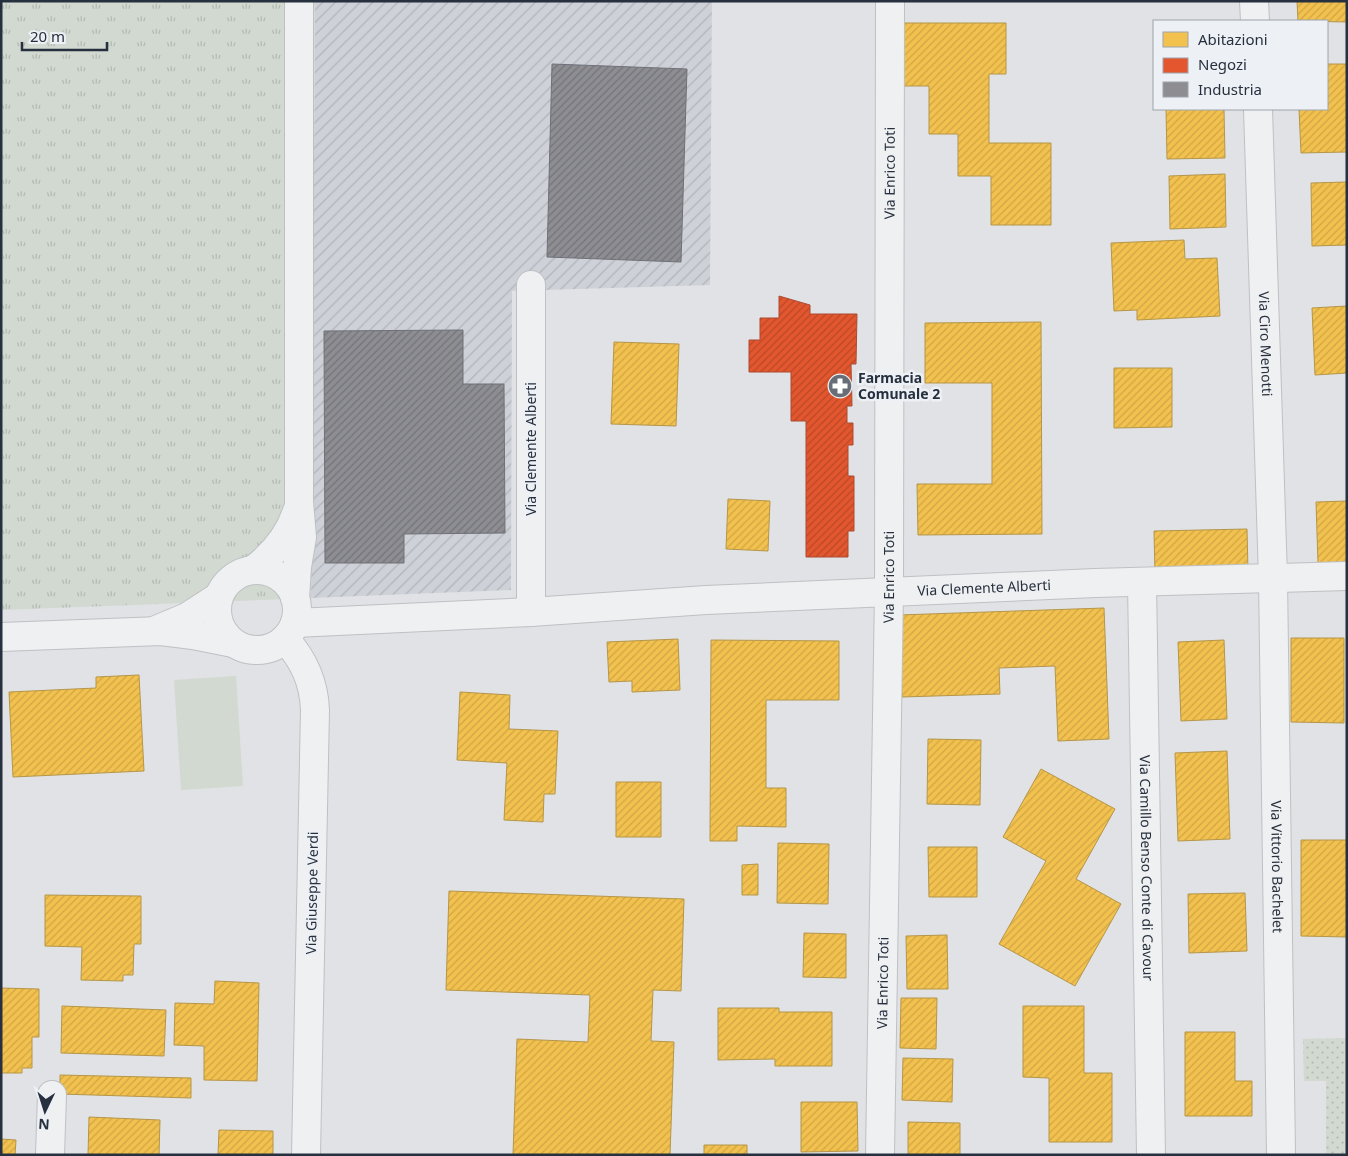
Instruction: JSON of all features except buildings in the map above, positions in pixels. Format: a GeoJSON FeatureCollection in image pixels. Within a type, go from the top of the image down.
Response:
{"type":"FeatureCollection","features":[{"type":"Feature","properties":{"kind":"street"},"geometry":{"type":"LineString","coordinates":[[292,620],[289,586],[279,577],[267,571],[254,570],[235,576],[225,585],[218,597],[216,610],[218,622],[224,634],[233,643],[244,649],[256,650],[274,646],[292,620],[302,537],[299,502],[299,1]]}},
{"type":"Feature","properties":{"kind":"street","name":"Via Enrico Toti"},"geometry":{"type":"LineString","coordinates":[[880,1155],[889,592],[890,1]]}},
{"type":"Feature","properties":{"kind":"street"},"geometry":{"type":"LineString","coordinates":[[1254,1],[1255,20]]}},
{"type":"Feature","properties":{"kind":"street","name":"Via Ciro Menotti"},"geometry":{"type":"LineString","coordinates":[[1258,110],[1273,578]]}},
{"type":"Feature","properties":{"kind":"street","name":"Via Clemente Alberti"},"geometry":{"type":"LineString","coordinates":[[531,285],[531,612]]}},
{"type":"Feature","properties":{"kind":"street"},"geometry":{"type":"LineString","coordinates":[[254,570],[284,541],[295,518],[299,502]]}},
{"type":"Feature","properties":{"kind":"street","name":"Via Clemente Alberti"},"geometry":{"type":"LineString","coordinates":[[292,620],[531,612],[706,600],[889,592],[1347,576]]}},
{"type":"Feature","properties":{"kind":"street","name":"Via Vittorio Bachelet"},"geometry":{"type":"LineString","coordinates":[[1273,578],[1281,1155]]}},
{"type":"Feature","properties":{"kind":"street","name":"Via Camillo Benso Conte di Cavour"},"geometry":{"type":"LineString","coordinates":[[1142,582],[1152,1155]]}},
{"type":"Feature","properties":{"kind":"street"},"geometry":{"type":"LineString","coordinates":[[152,631],[187,617],[218,597]]}},
{"type":"Feature","properties":{"kind":"street","name":"Via Giuseppe Verdi"},"geometry":{"type":"LineString","coordinates":[[292,620],[300,658],[312,687],[316,710],[306,1155]]}},
{"type":"Feature","properties":{"kind":"street"},"geometry":{"type":"LineString","coordinates":[[1,637],[152,631],[193,635],[233,643]]}},
{"type":"Feature","properties":{"kind":"street"},"geometry":{"type":"LineString","coordinates":[[50,1155],[52,1095]]}},
{"type":"Feature","properties":{"kind":"shaded area"},"geometry":{"type":"Polygon","coordinates":[[[315,1],[712,1],[710,285],[512,291],[511,590],[311,598],[315,1]]]}},
{"type":"Feature","properties":{"kind":"green space"},"geometry":{"type":"Polygon","coordinates":[[[1,1],[315,1],[311,598],[1,610],[1,1]]]}},
{"type":"Feature","properties":{"kind":"green space"},"geometry":{"type":"Polygon","coordinates":[[[236,676],[243,786],[181,790],[174,680],[236,676]]]}},
{"type":"Feature","properties":{"kind":"green space"},"geometry":{"type":"Polygon","coordinates":[[[1347,1038],[1347,1155],[1326,1155],[1326,1081],[1304,1081],[1303,1039],[1347,1038]]]}},
{"type":"Feature","properties":{"kind":"place","name":"Farmacia Comunale 2"},"geometry":{"type":"Point","coordinates":[840,386]}}]}
